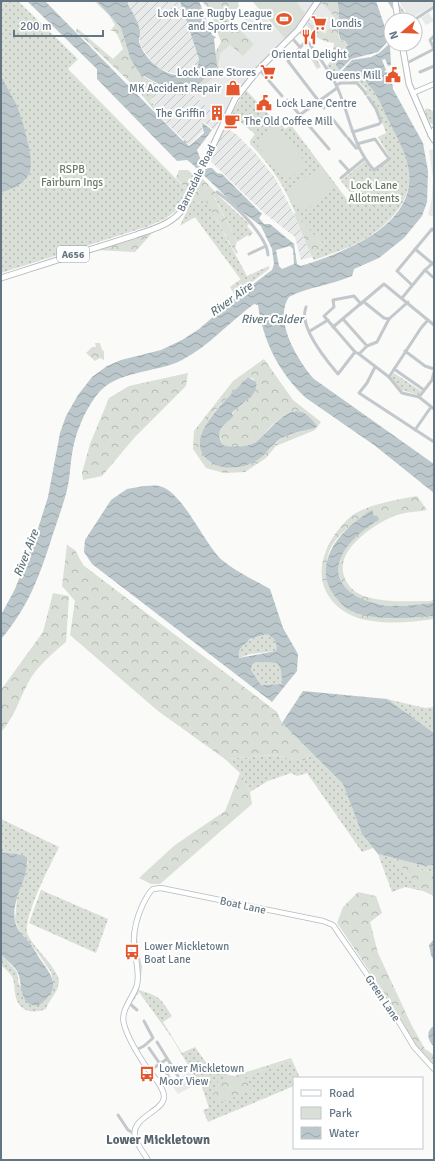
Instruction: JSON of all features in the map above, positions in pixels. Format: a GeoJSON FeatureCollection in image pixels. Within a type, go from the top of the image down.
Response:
{"type":"FeatureCollection","features":[{"type":"Feature","properties":{"kind":"main road","name":"A656"},"geometry":{"type":"LineString","coordinates":[[259,70],[301,26],[318,1]]}},
{"type":"Feature","properties":{"kind":"main road"},"geometry":{"type":"LineString","coordinates":[[395,1],[397,12]]}},
{"type":"Feature","properties":{"kind":"main road"},"geometry":{"type":"LineString","coordinates":[[403,52],[412,93],[433,136]]}},
{"type":"Feature","properties":{"kind":"main road","name":"Barnsdale Road"},"geometry":{"type":"LineString","coordinates":[[1,278],[136,235],[168,222],[181,212],[206,161],[222,123],[238,94],[259,70]]}},
{"type":"Feature","properties":{"kind":"street"},"geometry":{"type":"LineString","coordinates":[[389,1],[396,12]]}},
{"type":"Feature","properties":{"kind":"street"},"geometry":{"type":"LineString","coordinates":[[423,14],[434,7]]}},
{"type":"Feature","properties":{"kind":"street"},"geometry":{"type":"LineString","coordinates":[[301,32],[337,86],[358,146],[364,159],[374,170],[389,159],[375,139],[358,146],[356,148],[331,117]]}},
{"type":"Feature","properties":{"kind":"street"},"geometry":{"type":"LineString","coordinates":[[405,64],[434,50],[430,40],[434,36]]}},
{"type":"Feature","properties":{"kind":"street"},"geometry":{"type":"LineString","coordinates":[[291,37],[300,47]]}},
{"type":"Feature","properties":{"kind":"street"},"geometry":{"type":"LineString","coordinates":[[306,41],[288,61],[324,108]]}},
{"type":"Feature","properties":{"kind":"street"},"geometry":{"type":"LineString","coordinates":[[422,70],[434,66]]}},
{"type":"Feature","properties":{"kind":"street"},"geometry":{"type":"LineString","coordinates":[[259,70],[282,96]]}},
{"type":"Feature","properties":{"kind":"street"},"geometry":{"type":"LineString","coordinates":[[290,122],[337,86],[348,82],[357,83],[366,92]]}},
{"type":"Feature","properties":{"kind":"street"},"geometry":{"type":"LineString","coordinates":[[412,93],[434,84]]}},
{"type":"Feature","properties":{"kind":"street"},"geometry":{"type":"LineString","coordinates":[[353,132],[381,122],[376,108],[368,97]]}},
{"type":"Feature","properties":{"kind":"street"},"geometry":{"type":"LineString","coordinates":[[287,100],[329,149]]}},
{"type":"Feature","properties":{"kind":"street"},"geometry":{"type":"LineString","coordinates":[[341,178],[364,159]]}},
{"type":"Feature","properties":{"kind":"street"},"geometry":{"type":"LineString","coordinates":[[340,161],[349,171]]}},
{"type":"Feature","properties":{"kind":"street"},"geometry":{"type":"LineString","coordinates":[[217,192],[262,237],[268,255]]}},
{"type":"Feature","properties":{"kind":"street"},"geometry":{"type":"LineString","coordinates":[[412,285],[397,271],[432,229],[434,231]]}},
{"type":"Feature","properties":{"kind":"street"},"geometry":{"type":"LineString","coordinates":[[249,254],[266,246]]}},
{"type":"Feature","properties":{"kind":"street"},"geometry":{"type":"LineString","coordinates":[[402,298],[425,270],[433,263],[415,249]]}},
{"type":"Feature","properties":{"kind":"street"},"geometry":{"type":"LineString","coordinates":[[425,270],[434,278]]}},
{"type":"Feature","properties":{"kind":"street"},"geometry":{"type":"LineString","coordinates":[[334,327],[384,284],[408,302],[434,325]]}},
{"type":"Feature","properties":{"kind":"street"},"geometry":{"type":"LineString","coordinates":[[389,319],[384,318],[354,296],[334,300],[334,307],[324,316],[354,352],[359,354],[390,377],[402,393],[418,398],[432,408],[415,430]]}},
{"type":"Feature","properties":{"kind":"street"},"geometry":{"type":"LineString","coordinates":[[359,354],[366,345],[377,342],[389,319],[408,302]]}},
{"type":"Feature","properties":{"kind":"street"},"geometry":{"type":"LineString","coordinates":[[306,307],[305,314],[314,342],[338,374],[354,352]]}},
{"type":"Feature","properties":{"kind":"street"},"geometry":{"type":"LineString","coordinates":[[343,319],[366,345]]}},
{"type":"Feature","properties":{"kind":"street"},"geometry":{"type":"LineString","coordinates":[[310,331],[328,320]]}},
{"type":"Feature","properties":{"kind":"street"},"geometry":{"type":"LineString","coordinates":[[390,377],[405,351],[428,320]]}},
{"type":"Feature","properties":{"kind":"street"},"geometry":{"type":"LineString","coordinates":[[405,351],[425,366],[434,370],[433,381],[418,398]]}},
{"type":"Feature","properties":{"kind":"street"},"geometry":{"type":"LineString","coordinates":[[375,367],[367,383],[359,392],[434,442]]}},
{"type":"Feature","properties":{"kind":"street"},"geometry":{"type":"LineString","coordinates":[[394,369],[424,390]]}},
{"type":"Feature","properties":{"kind":"street","name":"Boat Lane"},"geometry":{"type":"LineString","coordinates":[[129,1003],[138,978],[134,941],[136,922],[148,894],[153,889],[161,888],[323,921],[333,926]]}},
{"type":"Feature","properties":{"kind":"street","name":"Green Lane"},"geometry":{"type":"LineString","coordinates":[[333,926],[393,1012],[414,1047],[434,1069]]}},
{"type":"Feature","properties":{"kind":"street"},"geometry":{"type":"LineString","coordinates":[[135,1134],[139,1123],[164,1100],[162,1089],[136,1050],[124,1020],[124,1012],[129,1003],[137,1010]]}},
{"type":"Feature","properties":{"kind":"street"},"geometry":{"type":"LineString","coordinates":[[136,1050],[144,1046],[153,1038],[144,1020]]}},
{"type":"Feature","properties":{"kind":"street"},"geometry":{"type":"LineString","coordinates":[[157,1042],[178,1076]]}},
{"type":"Feature","properties":{"kind":"street"},"geometry":{"type":"LineString","coordinates":[[149,1048],[171,1080]]}},
{"type":"Feature","properties":{"kind":"street"},"geometry":{"type":"LineString","coordinates":[[149,1071],[167,1059]]}},
{"type":"Feature","properties":{"kind":"street"},"geometry":{"type":"LineString","coordinates":[[118,1115],[128,1130],[135,1134],[148,1160]]}},
{"type":"Feature","properties":{"kind":"shaded area"},"geometry":{"type":"Polygon","coordinates":[[[126,1],[180,1],[199,59],[199,63],[194,71],[185,75],[171,73],[158,68],[153,63],[140,45],[140,32],[126,1]]]}},
{"type":"Feature","properties":{"kind":"shaded area"},"geometry":{"type":"Polygon","coordinates":[[[296,1],[333,1],[335,25],[326,41],[305,25],[305,13],[296,1]]]}},
{"type":"Feature","properties":{"kind":"shaded area"},"geometry":{"type":"Polygon","coordinates":[[[399,1],[434,1],[434,5],[422,12],[406,12],[399,1]]]}},
{"type":"Feature","properties":{"kind":"shaded area"},"geometry":{"type":"Polygon","coordinates":[[[256,8],[285,39],[235,95],[221,119],[190,92],[207,84],[220,64],[220,54],[230,45],[254,44],[238,26],[256,8]]]}},
{"type":"Feature","properties":{"kind":"shaded area"},"geometry":{"type":"Polygon","coordinates":[[[429,13],[434,21],[426,25],[423,21],[423,17],[429,13]]]}},
{"type":"Feature","properties":{"kind":"shaded area"},"geometry":{"type":"Polygon","coordinates":[[[156,86],[180,96],[190,92],[221,119],[214,130],[204,122],[201,125],[203,131],[189,145],[158,115],[161,112],[150,101],[155,93],[153,87],[156,86]]]}},
{"type":"Feature","properties":{"kind":"shaded area"},"geometry":{"type":"Polygon","coordinates":[[[224,126],[237,135],[256,154],[275,178],[294,214],[312,257],[301,260],[295,237],[264,213],[209,160],[224,126]]]}},
{"type":"Feature","properties":{"kind":"shaded area"},"geometry":{"type":"Polygon","coordinates":[[[434,149],[434,217],[428,215],[432,198],[433,178],[429,150],[434,149]]]}},
{"type":"Feature","properties":{"kind":"shaded area"},"geometry":{"type":"Polygon","coordinates":[[[190,1071],[199,1083],[178,1094],[171,1084],[190,1071]]]}},
{"type":"Feature","properties":{"kind":"green space","name":"RSPB Fairburn Ings"},"geometry":{"type":"Polygon","coordinates":[[[1,1],[18,1],[78,59],[68,69],[187,190],[177,210],[165,219],[146,227],[1,273],[1,1]]]}},
{"type":"Feature","properties":{"kind":"green space"},"geometry":{"type":"Polygon","coordinates":[[[94,1],[99,3],[121,28],[130,58],[139,74],[174,94],[156,86],[153,87],[155,93],[150,101],[161,112],[158,115],[137,89],[76,31],[77,28],[113,59],[123,49],[118,36],[114,31],[110,31],[115,25],[109,15],[94,1]]]}},
{"type":"Feature","properties":{"kind":"green space"},"geometry":{"type":"Polygon","coordinates":[[[202,1],[238,1],[239,6],[230,18],[254,44],[243,56],[230,45],[220,54],[217,71],[208,82],[196,90],[180,96],[175,94],[176,91],[199,84],[217,65],[215,64],[216,51],[221,42],[210,11],[202,1]]]}},
{"type":"Feature","properties":{"kind":"green space","name":"Lock Lane Rugby League and Sports Centre"},"geometry":{"type":"Polygon","coordinates":[[[252,1],[296,1],[305,13],[299,25],[285,39],[252,1]]]}},
{"type":"Feature","properties":{"kind":"green space"},"geometry":{"type":"Polygon","coordinates":[[[321,1],[337,1],[339,37],[348,44],[337,55],[336,63],[332,59],[334,43],[317,37],[309,27],[308,22],[325,34],[333,23],[334,16],[323,4],[319,3],[321,1]]]}},
{"type":"Feature","properties":{"kind":"green space"},"geometry":{"type":"Polygon","coordinates":[[[397,1],[405,12],[400,12],[397,1]]]}},
{"type":"Feature","properties":{"kind":"green space"},"geometry":{"type":"Polygon","coordinates":[[[315,56],[321,67],[317,69],[311,59],[315,56]]]}},
{"type":"Feature","properties":{"kind":"green space"},"geometry":{"type":"Polygon","coordinates":[[[332,59],[336,63],[336,67],[340,70],[336,76],[332,74],[327,66],[332,59]]]}},
{"type":"Feature","properties":{"kind":"green space","name":"Lock Lane Allotments"},"geometry":{"type":"Polygon","coordinates":[[[343,72],[353,73],[367,83],[373,90],[393,127],[406,156],[409,171],[409,184],[401,206],[379,229],[360,242],[314,260],[312,257],[323,245],[306,228],[293,208],[275,174],[250,144],[250,141],[255,134],[231,114],[246,90],[276,122],[279,120],[285,129],[291,125],[349,202],[354,197],[341,181],[365,161],[374,170],[390,158],[378,137],[386,133],[380,116],[369,95],[365,96],[363,93],[367,90],[359,82],[335,80],[343,72]]]}},
{"type":"Feature","properties":{"kind":"green space"},"geometry":{"type":"Polygon","coordinates":[[[427,108],[434,112],[434,125],[430,123],[424,111],[427,108]]]}},
{"type":"Feature","properties":{"kind":"green space"},"geometry":{"type":"Polygon","coordinates":[[[276,125],[307,164],[286,181],[255,142],[276,125]]]}},
{"type":"Feature","properties":{"kind":"green space"},"geometry":{"type":"Polygon","coordinates":[[[321,166],[336,187],[303,212],[287,192],[321,166]]]}},
{"type":"Feature","properties":{"kind":"green space"},"geometry":{"type":"Polygon","coordinates":[[[179,170],[188,170],[195,176],[187,190],[176,178],[179,170]]]}},
{"type":"Feature","properties":{"kind":"green space"},"geometry":{"type":"Polygon","coordinates":[[[202,178],[220,197],[214,197],[237,242],[235,247],[238,252],[236,254],[205,199],[197,204],[192,199],[202,178]]]}},
{"type":"Feature","properties":{"kind":"green space"},"geometry":{"type":"Polygon","coordinates":[[[214,196],[220,197],[249,224],[247,226],[253,233],[249,237],[248,235],[237,242],[214,196]]]}},
{"type":"Feature","properties":{"kind":"green space"},"geometry":{"type":"Polygon","coordinates":[[[205,198],[247,276],[269,266],[269,269],[243,289],[244,284],[195,217],[180,226],[192,199],[198,204],[205,198]]]}},
{"type":"Feature","properties":{"kind":"green space"},"geometry":{"type":"Polygon","coordinates":[[[296,213],[314,235],[319,234],[323,245],[312,257],[294,214],[296,213]]]}},
{"type":"Feature","properties":{"kind":"green space"},"geometry":{"type":"Polygon","coordinates":[[[153,232],[135,252],[95,250],[153,232]]]}},
{"type":"Feature","properties":{"kind":"green space"},"geometry":{"type":"Polygon","coordinates":[[[241,279],[244,284],[243,289],[234,294],[230,287],[241,279]]]}},
{"type":"Feature","properties":{"kind":"green space"},"geometry":{"type":"Polygon","coordinates":[[[95,343],[100,343],[102,350],[104,351],[104,360],[100,358],[95,361],[86,353],[92,347],[96,347],[95,343]]]}},
{"type":"Feature","properties":{"kind":"green space"},"geometry":{"type":"Polygon","coordinates":[[[264,359],[293,400],[321,422],[315,430],[276,446],[266,458],[245,472],[224,473],[206,468],[193,449],[194,431],[233,381],[264,359]],[[248,377],[216,409],[205,428],[202,439],[202,450],[230,468],[252,463],[284,436],[315,428],[317,426],[303,413],[289,413],[276,422],[254,444],[238,447],[223,445],[218,433],[219,428],[228,421],[237,406],[244,403],[254,379],[248,377]]]}},
{"type":"Feature","properties":{"kind":"green space"},"geometry":{"type":"Polygon","coordinates":[[[188,373],[186,386],[135,437],[102,476],[83,480],[82,473],[90,444],[109,398],[129,386],[188,373]]]}},
{"type":"Feature","properties":{"kind":"green space"},"geometry":{"type":"Polygon","coordinates":[[[394,373],[421,391],[419,395],[401,390],[391,377],[394,373]]]}},
{"type":"Feature","properties":{"kind":"green space"},"geometry":{"type":"Polygon","coordinates":[[[417,496],[427,510],[394,516],[367,532],[350,548],[345,557],[343,566],[344,576],[352,589],[367,597],[399,601],[431,601],[434,599],[434,603],[400,606],[382,605],[361,599],[347,590],[340,580],[338,568],[342,555],[350,543],[362,531],[378,520],[373,514],[373,511],[351,525],[333,544],[327,560],[328,586],[403,618],[434,616],[434,619],[404,622],[373,621],[360,618],[338,607],[330,598],[325,588],[322,577],[322,564],[326,551],[338,530],[356,513],[378,504],[417,496]]]}},
{"type":"Feature","properties":{"kind":"green space"},"geometry":{"type":"Polygon","coordinates":[[[67,545],[75,550],[83,565],[277,712],[282,723],[312,753],[304,761],[273,755],[225,759],[158,711],[70,635],[75,601],[62,586],[67,545]]]}},
{"type":"Feature","properties":{"kind":"green space"},"geometry":{"type":"Polygon","coordinates":[[[53,593],[69,596],[66,642],[36,671],[28,683],[13,715],[6,727],[1,732],[1,690],[43,632],[53,593]]]}},
{"type":"Feature","properties":{"kind":"green space"},"geometry":{"type":"Polygon","coordinates":[[[267,634],[275,641],[276,651],[250,654],[239,658],[240,648],[248,642],[249,639],[267,634]]]}},
{"type":"Feature","properties":{"kind":"green space"},"geometry":{"type":"Polygon","coordinates":[[[256,662],[277,663],[281,670],[282,684],[261,685],[251,670],[252,665],[256,662]]]}},
{"type":"Feature","properties":{"kind":"green space"},"geometry":{"type":"Polygon","coordinates":[[[387,699],[425,708],[434,707],[434,733],[387,699]]]}},
{"type":"Feature","properties":{"kind":"green space"},"geometry":{"type":"Polygon","coordinates":[[[312,753],[343,784],[362,834],[373,848],[362,852],[307,773],[297,776],[291,773],[268,781],[250,792],[240,773],[225,759],[273,755],[304,761],[312,753]]]}},
{"type":"Feature","properties":{"kind":"green space"},"geometry":{"type":"Polygon","coordinates":[[[240,773],[250,792],[252,804],[160,884],[151,884],[139,878],[175,845],[225,811],[240,773]]]}},
{"type":"Feature","properties":{"kind":"green space"},"geometry":{"type":"Polygon","coordinates":[[[1,819],[59,847],[38,891],[29,917],[27,928],[31,941],[49,962],[59,980],[56,993],[46,1009],[41,1011],[28,1011],[18,1003],[14,981],[1,965],[1,954],[17,972],[19,985],[50,994],[53,985],[51,972],[32,945],[21,935],[15,920],[17,899],[28,862],[23,855],[1,852],[1,819]]]}},
{"type":"Feature","properties":{"kind":"green space"},"geometry":{"type":"Polygon","coordinates":[[[378,854],[393,858],[423,891],[405,887],[392,892],[378,854]]]}},
{"type":"Feature","properties":{"kind":"green space"},"geometry":{"type":"Polygon","coordinates":[[[393,858],[410,862],[417,867],[434,873],[434,896],[423,891],[393,858]]]}},
{"type":"Feature","properties":{"kind":"green space"},"geometry":{"type":"Polygon","coordinates":[[[410,862],[425,866],[434,865],[434,873],[417,867],[410,862]]]}},
{"type":"Feature","properties":{"kind":"green space"},"geometry":{"type":"Polygon","coordinates":[[[41,890],[108,919],[96,953],[29,923],[41,890]]]}},
{"type":"Feature","properties":{"kind":"green space"},"geometry":{"type":"Polygon","coordinates":[[[358,892],[376,896],[382,913],[370,922],[378,953],[411,1024],[425,1049],[434,1055],[434,1066],[415,1044],[395,1009],[337,923],[343,907],[358,892]]]}},
{"type":"Feature","properties":{"kind":"green space"},"geometry":{"type":"Polygon","coordinates":[[[138,925],[137,939],[142,968],[139,990],[156,996],[165,1005],[172,1016],[163,1022],[182,1053],[195,1047],[212,1071],[234,1076],[218,1082],[245,1077],[292,1060],[300,1077],[293,1077],[293,1086],[208,1122],[203,1110],[209,1108],[201,1084],[208,1079],[199,1083],[172,1038],[139,992],[132,1003],[135,993],[135,939],[138,925]]]}},
{"type":"Feature","properties":{"kind":"green space"},"geometry":{"type":"Polygon","coordinates":[[[291,1058],[292,1060],[245,1077],[251,1091],[216,1104],[214,1095],[218,1081],[291,1058]]]}},
{"type":"Feature","properties":{"kind":"water","name":"River Calder"},"geometry":{"type":"Polygon","coordinates":[[[27,1],[45,1],[183,141],[185,140],[187,142],[186,143],[189,146],[204,133],[203,123],[212,130],[197,150],[202,163],[207,168],[212,168],[217,173],[222,174],[262,214],[259,218],[264,224],[270,224],[294,244],[297,264],[301,266],[336,254],[373,235],[388,222],[400,208],[408,191],[409,172],[405,154],[378,98],[372,89],[359,76],[354,73],[342,71],[336,66],[337,55],[348,45],[345,41],[341,40],[339,36],[337,1],[376,1],[383,21],[383,52],[390,52],[391,65],[388,66],[385,59],[382,60],[386,70],[384,72],[391,73],[393,89],[423,143],[428,171],[427,202],[422,216],[404,238],[379,258],[354,269],[352,276],[289,297],[285,306],[284,317],[286,328],[295,351],[301,362],[314,379],[434,464],[434,493],[374,445],[306,398],[296,388],[280,367],[268,344],[260,318],[258,305],[254,304],[201,348],[182,360],[160,368],[125,376],[104,387],[96,396],[84,416],[73,446],[69,481],[38,578],[19,615],[1,639],[1,615],[15,589],[36,535],[48,497],[60,433],[66,416],[78,395],[92,377],[107,366],[121,360],[161,350],[182,340],[199,329],[236,297],[272,270],[274,264],[272,249],[261,226],[241,211],[191,163],[187,160],[177,161],[97,79],[97,69],[27,1]],[[290,246],[276,250],[279,266],[282,269],[294,264],[293,249],[290,246]]]}},
{"type":"Feature","properties":{"kind":"water"},"geometry":{"type":"Polygon","coordinates":[[[97,1],[126,1],[138,24],[140,32],[139,43],[148,58],[167,73],[182,75],[194,71],[198,66],[199,59],[180,1],[199,1],[212,35],[216,37],[214,39],[217,66],[199,84],[176,91],[177,94],[144,76],[141,76],[130,58],[121,28],[97,1]]]}},
{"type":"Feature","properties":{"kind":"water"},"geometry":{"type":"Polygon","coordinates":[[[1,76],[17,106],[27,138],[31,165],[28,175],[22,182],[10,190],[1,192],[1,76]]]}},
{"type":"Feature","properties":{"kind":"water"},"geometry":{"type":"Polygon","coordinates":[[[248,377],[256,382],[255,392],[235,409],[232,413],[233,417],[220,429],[219,436],[223,445],[240,446],[253,444],[285,415],[293,412],[301,412],[309,416],[317,426],[315,428],[280,439],[260,458],[252,463],[233,468],[219,466],[203,455],[200,444],[203,431],[220,406],[248,377]]]}},
{"type":"Feature","properties":{"kind":"water"},"geometry":{"type":"Polygon","coordinates":[[[144,486],[159,486],[168,490],[184,507],[222,560],[239,572],[270,589],[283,628],[298,654],[297,671],[272,702],[92,564],[84,552],[85,540],[111,500],[127,489],[144,486]],[[267,634],[249,639],[248,642],[240,648],[239,658],[276,651],[275,641],[267,634]],[[256,662],[252,665],[251,670],[261,685],[282,684],[281,670],[277,663],[256,662]]]}},
{"type":"Feature","properties":{"kind":"water"},"geometry":{"type":"Polygon","coordinates":[[[373,510],[373,514],[379,520],[363,531],[350,543],[342,555],[338,567],[340,579],[348,590],[361,598],[382,605],[400,606],[434,603],[434,616],[389,618],[355,612],[341,604],[328,585],[326,564],[335,544],[349,527],[365,514],[373,510]]]}},
{"type":"Feature","properties":{"kind":"water"},"geometry":{"type":"Polygon","coordinates":[[[303,691],[387,699],[434,733],[434,865],[425,866],[378,854],[362,834],[343,784],[282,723],[303,691]]]}},
{"type":"Feature","properties":{"kind":"water"},"geometry":{"type":"Polygon","coordinates":[[[1,852],[23,855],[27,858],[25,875],[16,901],[15,918],[18,930],[49,971],[53,982],[51,993],[39,1005],[32,1005],[24,998],[17,971],[1,954],[1,852]]]}},
{"type":"Feature","properties":{"kind":"water"},"geometry":{"type":"Polygon","coordinates":[[[434,939],[434,961],[429,945],[434,939]]]}},
{"type":"Feature","properties":{"kind":"water"},"geometry":{"type":"Polygon","coordinates":[[[434,1026],[434,1047],[430,1042],[428,1033],[434,1026]]]}},
{"type":"Feature","properties":{"kind":"pier"},"geometry":{"type":"Polygon","coordinates":[[[383,46],[383,49],[379,53],[371,57],[352,60],[342,71],[340,70],[351,59],[378,52],[383,46]]]}},
{"type":"Feature","properties":{"kind":"place","name":"Lock Lane Rugby League and Sports Centre"},"geometry":{"type":"Point","coordinates":[284,19]}},
{"type":"Feature","properties":{"kind":"place","name":"Londis"},"geometry":{"type":"Point","coordinates":[319,23]}},
{"type":"Feature","properties":{"kind":"place","name":"Oriental Delight"},"geometry":{"type":"Point","coordinates":[309,37]}},
{"type":"Feature","properties":{"kind":"place","name":"Lock Lane Stores"},"geometry":{"type":"Point","coordinates":[268,72]}},
{"type":"Feature","properties":{"kind":"place","name":"Queens Mill"},"geometry":{"type":"Point","coordinates":[393,75]}},
{"type":"Feature","properties":{"kind":"place","name":"MK Accident Repair"},"geometry":{"type":"Point","coordinates":[233,88]}},
{"type":"Feature","properties":{"kind":"place","name":"Lock Lane Centre"},"geometry":{"type":"Point","coordinates":[264,103]}},
{"type":"Feature","properties":{"kind":"place","name":"The Griffin"},"geometry":{"type":"Point","coordinates":[217,113]}},
{"type":"Feature","properties":{"kind":"place","name":"The Old Coffee Mill"},"geometry":{"type":"Point","coordinates":[232,121]}},
{"type":"Feature","properties":{"kind":"place","name":"Lower Mickletown Boat Lane"},"geometry":{"type":"Point","coordinates":[132,952]}},
{"type":"Feature","properties":{"kind":"place","name":"Lower Mickletown Moor View"},"geometry":{"type":"Point","coordinates":[147,1074]}},
{"type":"Feature","properties":{"kind":"district","name":"Lower Mickletown"},"geometry":{"type":"Point","coordinates":[158,1139]}},
{"type":"Feature","properties":{"kind":"water label","name":"River Aire"},"geometry":{"type":"Point","coordinates":[231,299]}},
{"type":"Feature","properties":{"kind":"water label","name":"River Aire"},"geometry":{"type":"Point","coordinates":[26,553]}}]}
